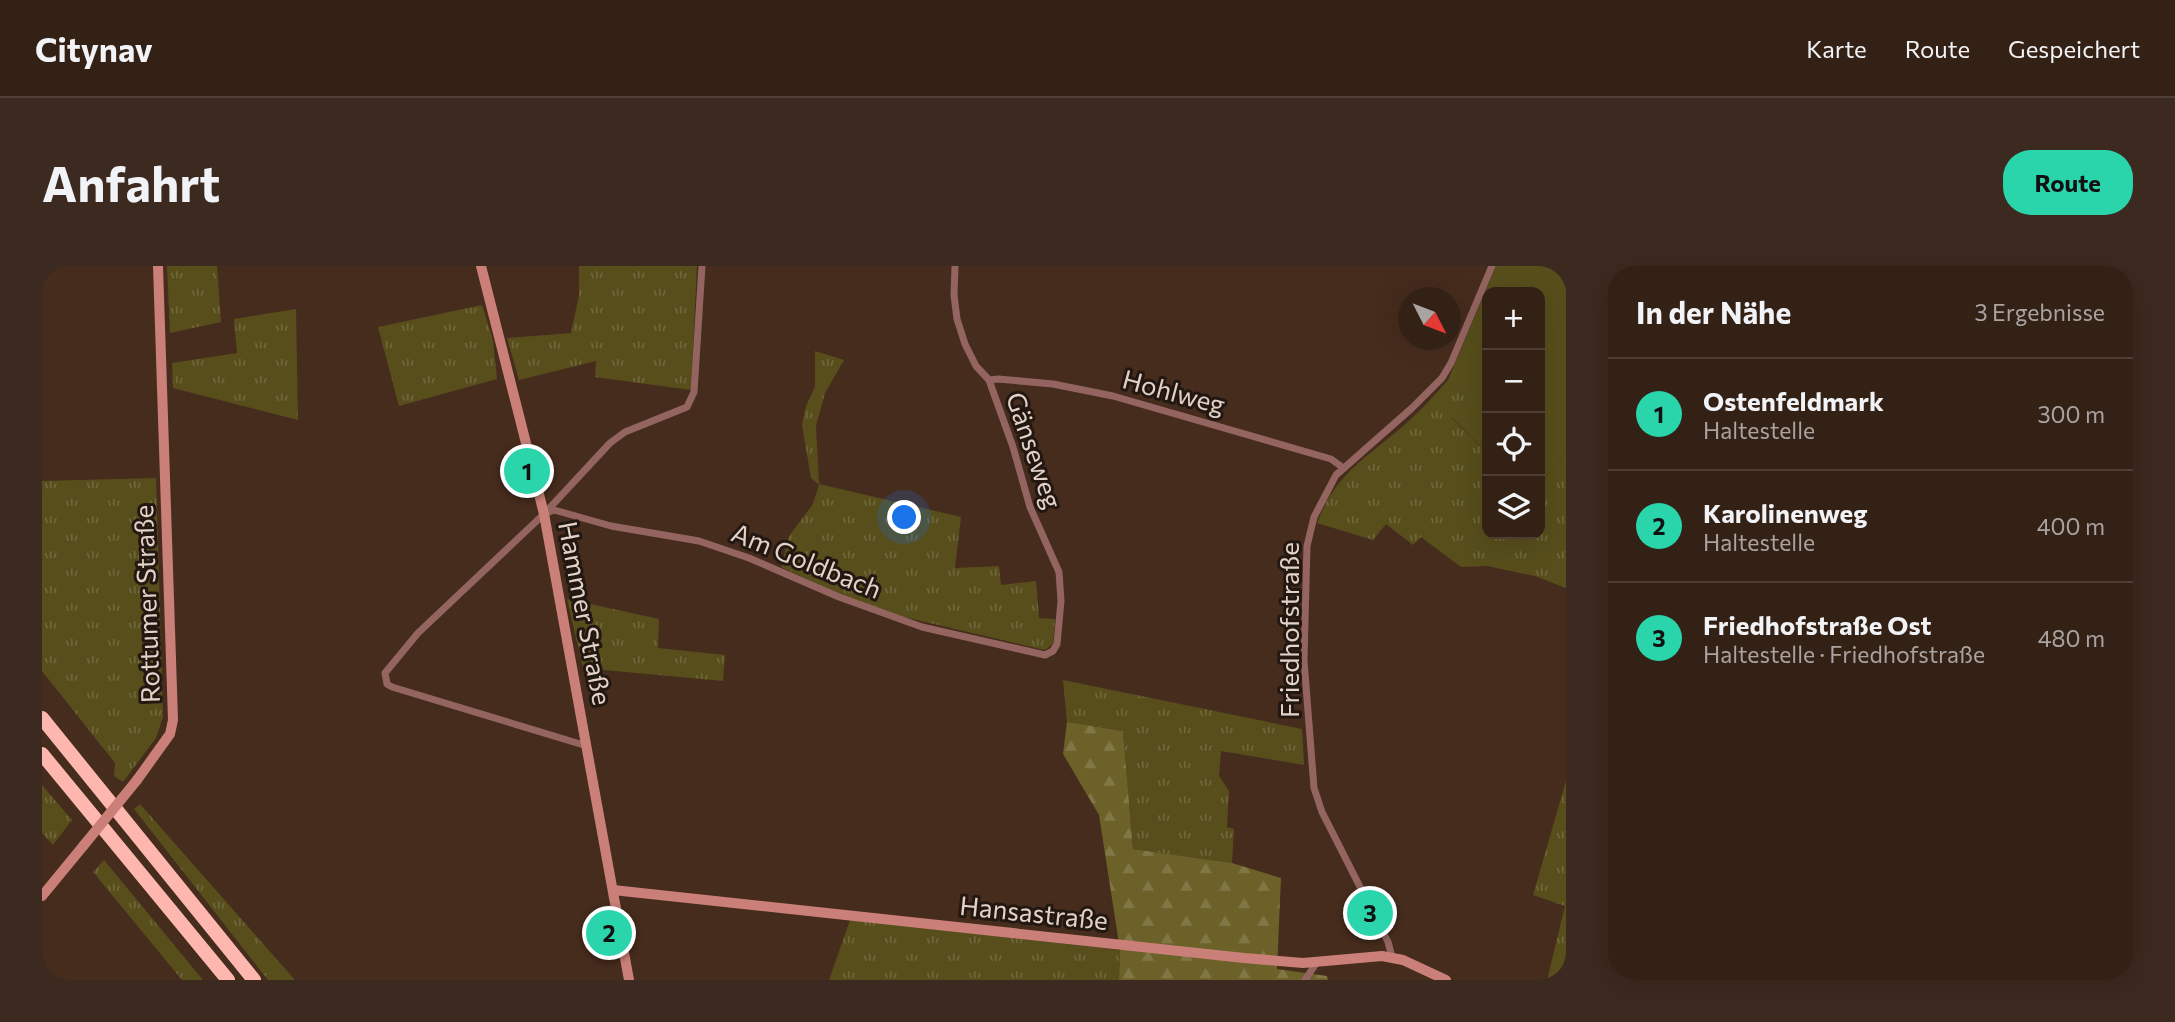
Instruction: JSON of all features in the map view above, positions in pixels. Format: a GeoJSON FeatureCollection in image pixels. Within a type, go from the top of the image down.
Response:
{"type":"FeatureCollection","features":[{"type":"Feature","properties":{"kind":"highway"},"geometry":{"type":"LineString","coordinates":[[42,718],[254,980]]}},
{"type":"Feature","properties":{"kind":"highway"},"geometry":{"type":"LineString","coordinates":[[42,754],[228,980]]}},
{"type":"Feature","properties":{"kind":"highway"},"geometry":{"type":"LineString","coordinates":[[42,764],[74,793]]}},
{"type":"Feature","properties":{"kind":"street","name":"Rottumer Straße"},"geometry":{"type":"LineString","coordinates":[[42,896],[136,780],[170,734],[173,720],[158,266]]}},
{"type":"Feature","properties":{"kind":"street","name":"Hammer Straße"},"geometry":{"type":"LineString","coordinates":[[481,266],[544,514],[629,980]]}},
{"type":"Feature","properties":{"kind":"street"},"geometry":{"type":"LineString","coordinates":[[587,746],[392,687],[384,679],[385,673],[418,633],[544,514],[610,443],[625,432],[682,410],[691,403],[694,392],[702,266]]}},
{"type":"Feature","properties":{"kind":"street","name":"Gänseweg"},"geometry":{"type":"LineString","coordinates":[[956,266],[954,295],[957,319],[976,366],[989,380],[1013,447],[1030,507],[1059,572],[1061,601],[1057,644],[1053,651]]}},
{"type":"Feature","properties":{"kind":"street","name":"Friedhofstraße"},"geometry":{"type":"LineString","coordinates":[[1392,957],[1388,942],[1322,812],[1311,774],[1304,660],[1307,546],[1318,505],[1342,467],[1412,408],[1442,378],[1451,363],[1492,266]]}},
{"type":"Feature","properties":{"kind":"street","name":"Hohlweg"},"geometry":{"type":"LineString","coordinates":[[989,380],[1053,384],[1113,396],[1331,459],[1342,467]]}},
{"type":"Feature","properties":{"kind":"street","name":"Am Goldbach"},"geometry":{"type":"LineString","coordinates":[[544,514],[554,510],[611,526],[699,541],[749,558],[839,597],[922,627],[1045,656],[1053,651]]}},
{"type":"Feature","properties":{"kind":"street","name":"Hansastraße"},"geometry":{"type":"LineString","coordinates":[[613,890],[1244,958],[1317,962],[1368,955],[1392,957],[1447,980]]}},
{"type":"Feature","properties":{"kind":"street"},"geometry":{"type":"LineString","coordinates":[[1305,980],[1317,962]]}},
{"type":"Feature","properties":{"kind":"green space"},"geometry":{"type":"Polygon","coordinates":[[[167,266],[217,266],[221,322],[170,333],[167,266]]]}},
{"type":"Feature","properties":{"kind":"green space"},"geometry":{"type":"Polygon","coordinates":[[[579,266],[697,266],[691,390],[595,377],[596,361],[519,380],[507,338],[571,333],[579,295],[579,266]]]}},
{"type":"Feature","properties":{"kind":"green space"},"geometry":{"type":"Polygon","coordinates":[[[1496,266],[1566,266],[1566,454],[1545,477],[1545,287],[1487,287],[1496,266]]]}},
{"type":"Feature","properties":{"kind":"green space"},"geometry":{"type":"Polygon","coordinates":[[[1482,299],[1482,448],[1452,417],[1468,399],[1448,380],[1482,299]]]}},
{"type":"Feature","properties":{"kind":"green space"},"geometry":{"type":"Polygon","coordinates":[[[482,305],[493,340],[497,379],[399,406],[378,327],[482,305]]]}},
{"type":"Feature","properties":{"kind":"green space"},"geometry":{"type":"Polygon","coordinates":[[[296,309],[298,420],[173,388],[172,363],[237,353],[234,319],[296,309]]]}},
{"type":"Feature","properties":{"kind":"green space"},"geometry":{"type":"Polygon","coordinates":[[[815,351],[844,360],[825,393],[816,426],[819,484],[961,517],[955,568],[999,566],[1001,585],[1036,581],[1039,618],[1055,619],[1053,644],[1045,650],[900,616],[839,594],[781,567],[789,536],[813,504],[819,485],[811,478],[802,425],[806,406],[815,387],[815,351]]]}},
{"type":"Feature","properties":{"kind":"green space"},"geometry":{"type":"Polygon","coordinates":[[[1448,380],[1468,399],[1452,418],[1482,448],[1482,539],[1545,539],[1545,477],[1566,454],[1566,588],[1535,576],[1487,566],[1461,567],[1421,537],[1413,545],[1386,524],[1373,540],[1317,523],[1325,504],[1346,475],[1427,403],[1448,380]]]}},
{"type":"Feature","properties":{"kind":"green space"},"geometry":{"type":"Polygon","coordinates":[[[156,478],[163,717],[156,738],[123,782],[114,776],[115,763],[42,671],[42,481],[156,478]]]}},
{"type":"Feature","properties":{"kind":"green space"},"geometry":{"type":"Polygon","coordinates":[[[567,599],[659,619],[658,648],[725,655],[723,681],[583,668],[567,599]]]}},
{"type":"Feature","properties":{"kind":"green space"},"geometry":{"type":"Polygon","coordinates":[[[1063,680],[1302,729],[1304,765],[1221,751],[1219,776],[1229,791],[1227,827],[1234,829],[1232,863],[1133,849],[1123,731],[1067,722],[1063,680]]]}},
{"type":"Feature","properties":{"kind":"green space"},"geometry":{"type":"Polygon","coordinates":[[[1067,722],[1123,731],[1133,849],[1232,863],[1281,878],[1277,969],[1327,976],[1328,980],[1119,980],[1120,950],[1099,815],[1063,754],[1067,722]]]}},
{"type":"Feature","properties":{"kind":"green space"},"geometry":{"type":"Polygon","coordinates":[[[1566,781],[1566,980],[1547,980],[1565,906],[1533,895],[1566,781]]]}},
{"type":"Feature","properties":{"kind":"green space"},"geometry":{"type":"Polygon","coordinates":[[[42,785],[72,820],[53,845],[42,833],[42,785]]]}},
{"type":"Feature","properties":{"kind":"green space"},"geometry":{"type":"Polygon","coordinates":[[[140,804],[295,980],[268,980],[134,809],[140,804]]]}},
{"type":"Feature","properties":{"kind":"green space"},"geometry":{"type":"Polygon","coordinates":[[[104,860],[203,980],[182,980],[93,872],[104,860]]]}},
{"type":"Feature","properties":{"kind":"green space"},"geometry":{"type":"Polygon","coordinates":[[[850,920],[1120,950],[1119,980],[829,980],[850,920]]]}},
{"type":"Feature","properties":{"kind":"place","name":"Ostenfeldmark"},"geometry":{"type":"Point","coordinates":[527,471]}},
{"type":"Feature","properties":{"kind":"place","name":"Friedhofstraße Ost"},"geometry":{"type":"Point","coordinates":[1370,913]}},
{"type":"Feature","properties":{"kind":"place","name":"Karolinenweg"},"geometry":{"type":"Point","coordinates":[609,933]}}]}
